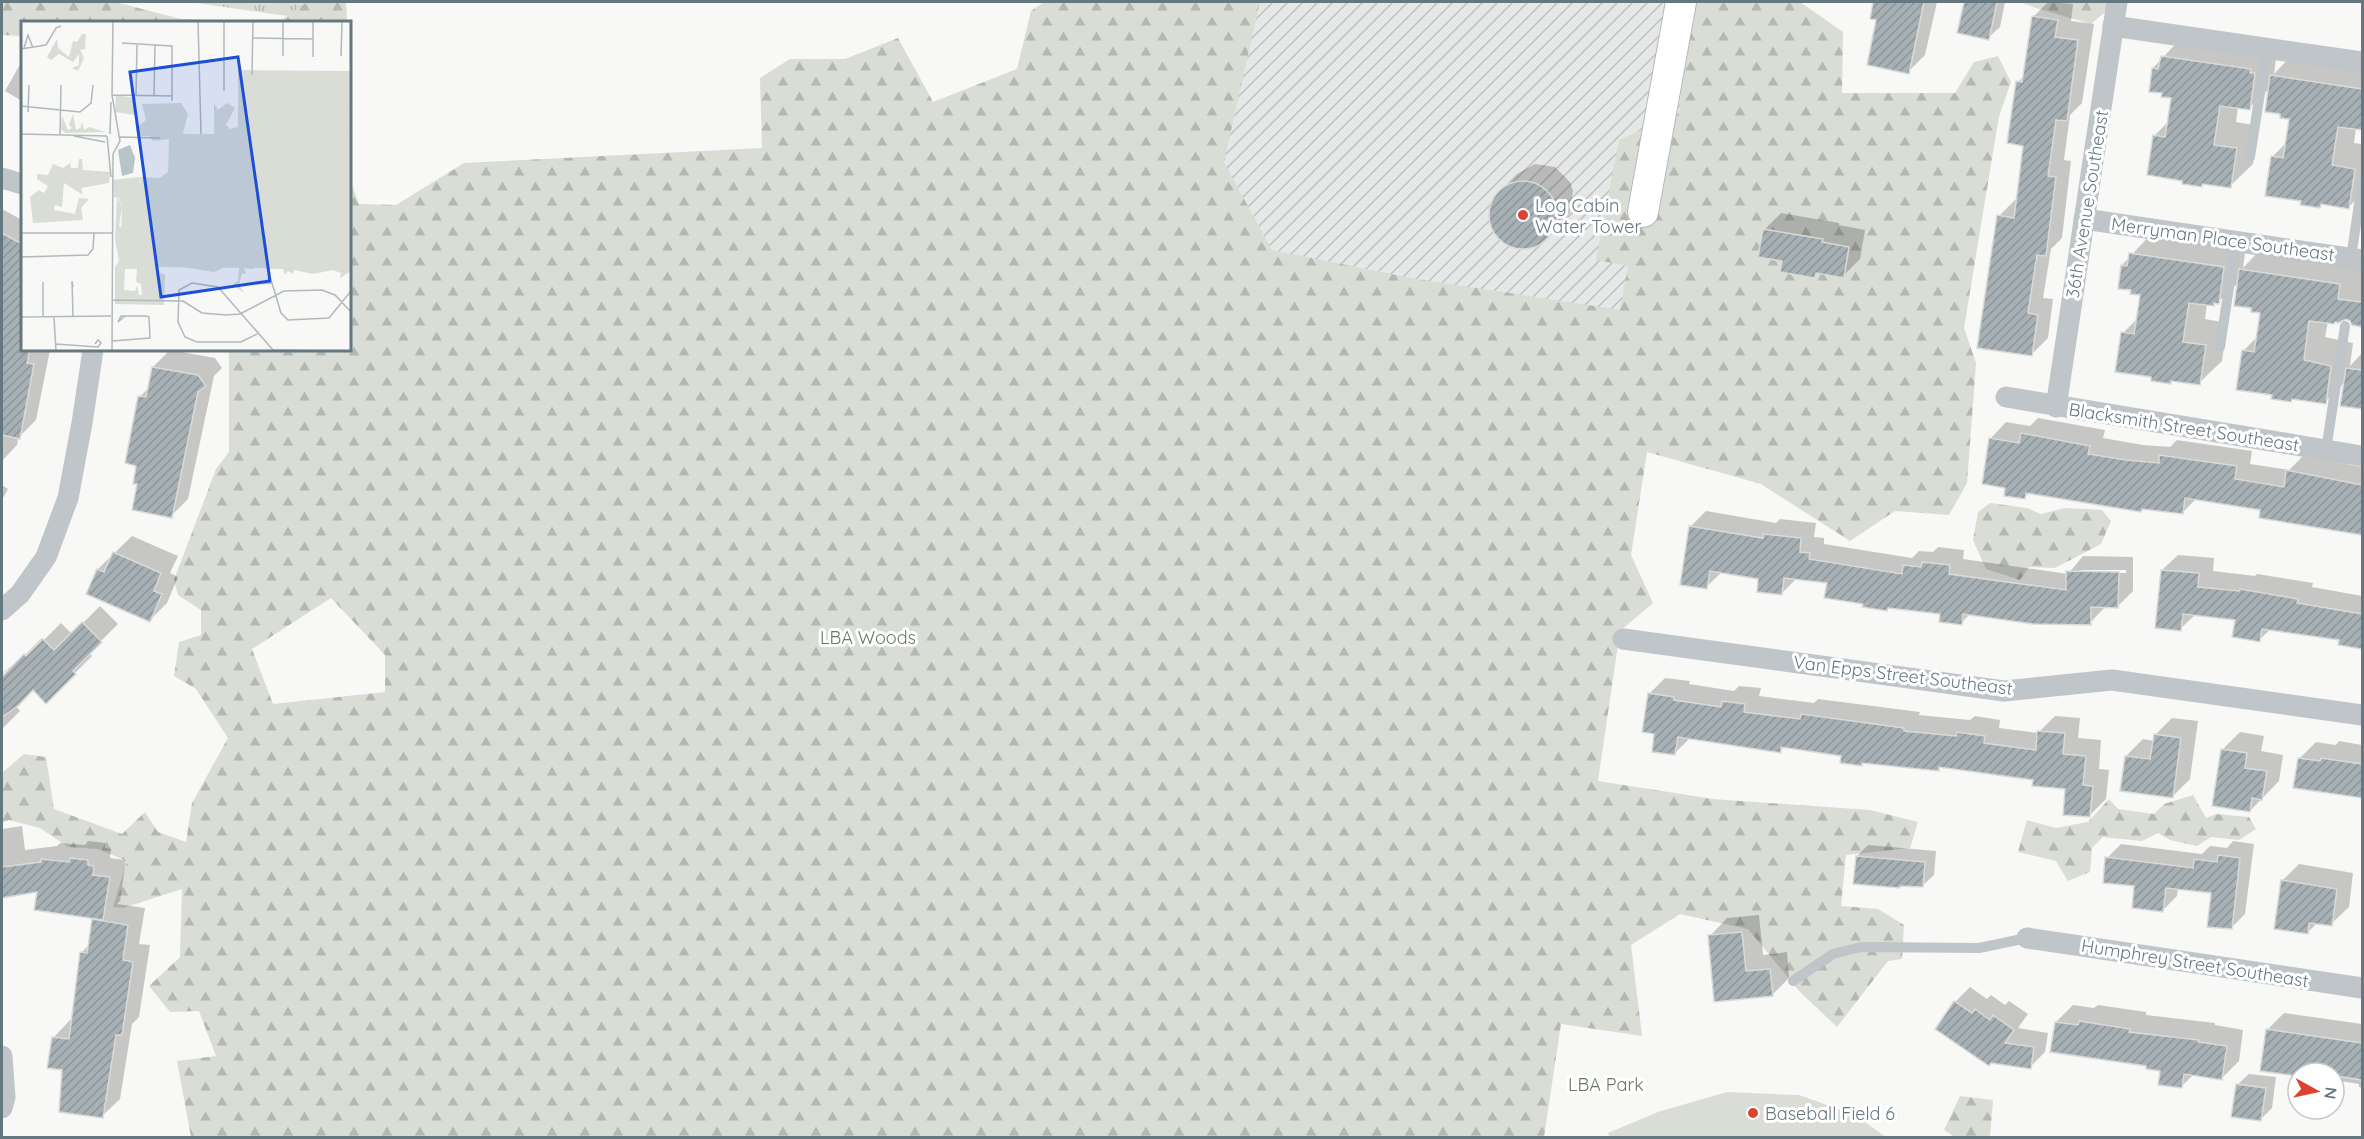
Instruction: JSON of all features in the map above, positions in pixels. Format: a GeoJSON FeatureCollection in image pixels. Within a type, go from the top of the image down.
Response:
{"type":"FeatureCollection","features":[{"type":"Feature","properties":{"kind":"street"},"geometry":{"type":"LineString","coordinates":[[1643,212],[1681,2]]}},
{"type":"Feature","properties":{"kind":"street","name":"36th Avenue Southeast"},"geometry":{"type":"LineString","coordinates":[[2056,407],[2117,2]]}},
{"type":"Feature","properties":{"kind":"street"},"geometry":{"type":"LineString","coordinates":[[2113,26],[2362,62]]}},
{"type":"Feature","properties":{"kind":"street"},"geometry":{"type":"LineString","coordinates":[[2,178],[21,184]]}},
{"type":"Feature","properties":{"kind":"street","name":"Merryman Place Southeast"},"geometry":{"type":"LineString","coordinates":[[2085,219],[2357,259]]}},
{"type":"Feature","properties":{"kind":"street"},"geometry":{"type":"LineString","coordinates":[[2,610],[20,594],[46,557],[68,498],[93,351]]}},
{"type":"Feature","properties":{"kind":"street","name":"Blacksmith Street Southeast"},"geometry":{"type":"LineString","coordinates":[[2006,397],[2362,456]]}},
{"type":"Feature","properties":{"kind":"street","name":"Van Epps Street Southeast"},"geometry":{"type":"LineString","coordinates":[[1623,639],[2004,691],[2112,680],[2362,715]]}},
{"type":"Feature","properties":{"kind":"street","name":"Humphrey Street Southeast"},"geometry":{"type":"LineString","coordinates":[[2027,938],[2362,988]]}},
{"type":"Feature","properties":{"kind":"street"},"geometry":{"type":"LineString","coordinates":[[2,1056],[5,1097],[2,1107]]}},
{"type":"Feature","properties":{"kind":"lane"},"geometry":{"type":"LineString","coordinates":[[2250,157],[2267,48]]}},
{"type":"Feature","properties":{"kind":"lane"},"geometry":{"type":"LineString","coordinates":[[2357,259],[2362,184]]}},
{"type":"Feature","properties":{"kind":"lane"},"geometry":{"type":"LineString","coordinates":[[2220,346],[2236,241]]}},
{"type":"Feature","properties":{"kind":"lane"},"geometry":{"type":"LineString","coordinates":[[2326,450],[2345,326]]}},
{"type":"Feature","properties":{"kind":"lane"},"geometry":{"type":"LineString","coordinates":[[1793,981],[1833,954],[1861,947],[1979,948],[2027,938]]}},
{"type":"Feature","properties":{"kind":"shaded area"},"geometry":{"type":"Polygon","coordinates":[[[1236,2],[1709,2],[1662,328],[1201,262],[1236,2]]]}},
{"type":"Feature","properties":{"kind":"green space"},"geometry":{"type":"Polygon","coordinates":[[[2,2],[115,2],[181,19],[218,21],[21,21],[21,36],[2,35],[2,2]]]}},
{"type":"Feature","properties":{"kind":"green space"},"geometry":{"type":"Polygon","coordinates":[[[190,2],[307,2],[288,16],[190,2]]]}},
{"type":"Feature","properties":{"kind":"green space"},"geometry":{"type":"Polygon","coordinates":[[[307,2],[346,2],[347,21],[280,21],[307,2]]]}},
{"type":"Feature","properties":{"kind":"green space","name":"LBA Woods"},"geometry":{"type":"Polygon","coordinates":[[[1044,2],[1260,2],[1224,162],[1272,250],[1411,278],[1620,310],[1628,266],[1596,260],[1619,140],[1679,113],[1690,2],[1800,2],[1843,32],[1842,93],[1955,93],[1974,62],[1998,56],[2011,82],[1999,116],[1964,328],[1976,363],[1967,483],[1949,515],[1895,511],[1850,541],[1761,484],[1647,452],[1631,555],[1653,603],[1620,631],[1598,781],[1713,799],[1870,810],[1918,822],[1910,848],[1846,855],[1841,906],[1878,909],[1904,925],[1902,959],[1888,961],[1837,1027],[1800,992],[1748,929],[1680,914],[1631,945],[1642,1036],[1561,1024],[1544,1137],[191,1137],[177,1061],[216,1056],[199,1011],[170,1012],[149,986],[180,957],[182,889],[123,908],[113,907],[127,861],[98,849],[68,847],[40,828],[9,820],[2,823],[2,773],[24,754],[46,757],[54,809],[122,834],[145,812],[158,832],[186,842],[192,803],[228,738],[196,689],[174,676],[179,642],[201,635],[201,610],[178,595],[174,580],[216,469],[229,452],[229,351],[351,351],[351,183],[359,204],[396,205],[464,163],[762,148],[760,78],[790,59],[845,59],[898,38],[933,102],[1017,69],[1031,11],[1044,2]],[[331,598],[252,649],[273,704],[385,692],[385,655],[331,598]]]}},
{"type":"Feature","properties":{"kind":"green space"},"geometry":{"type":"Polygon","coordinates":[[[2021,2],[2117,2],[2091,24],[2021,2]]]}},
{"type":"Feature","properties":{"kind":"green space"},"geometry":{"type":"Polygon","coordinates":[[[1990,503],[2027,508],[2041,514],[2065,508],[2102,510],[2111,521],[2101,544],[2055,568],[2029,567],[2020,580],[1986,569],[1973,540],[1978,512],[1990,503]]]}},
{"type":"Feature","properties":{"kind":"green space"},"geometry":{"type":"Polygon","coordinates":[[[2193,795],[2206,818],[2216,814],[2249,817],[2256,829],[2239,840],[2211,837],[2197,846],[2170,840],[2158,833],[2142,841],[2103,837],[2092,848],[2090,872],[2068,881],[2056,861],[2018,852],[2027,820],[2056,828],[2088,822],[2109,799],[2118,809],[2154,814],[2164,804],[2193,795]]]}},
{"type":"Feature","properties":{"kind":"green space","name":"Baseball Field 6"},"geometry":{"type":"Polygon","coordinates":[[[1727,1092],[1799,1095],[1855,1115],[1886,1137],[1610,1138],[1608,1133],[1658,1112],[1727,1092]]]}},
{"type":"Feature","properties":{"kind":"green space"},"geometry":{"type":"Polygon","coordinates":[[[1960,1096],[1993,1100],[1990,1137],[1955,1137],[1944,1130],[1960,1096]]]}},
{"type":"Feature","properties":{"kind":"building"},"geometry":{"type":"Polygon","coordinates":[[[1873,2],[1924,2],[1909,74],[1867,65],[1876,20],[1870,19],[1873,2]]]}},
{"type":"Feature","properties":{"kind":"building"},"geometry":{"type":"Polygon","coordinates":[[[1964,2],[1997,2],[1989,40],[1957,33],[1964,2]]]}},
{"type":"Feature","properties":{"kind":"building"},"geometry":{"type":"Polygon","coordinates":[[[2032,16],[2058,20],[2055,37],[2078,40],[2067,121],[2056,120],[2048,176],[2056,177],[2046,256],[2037,255],[2028,313],[2038,315],[2032,356],[1977,348],[1997,215],[2014,218],[2023,146],[2007,143],[2016,81],[2022,82],[2032,16]]]}},
{"type":"Feature","properties":{"kind":"building"},"geometry":{"type":"Polygon","coordinates":[[[2161,56],[2251,69],[2250,73],[2255,73],[2250,110],[2220,106],[2214,145],[2237,148],[2231,188],[2182,184],[2182,181],[2147,175],[2153,135],[2165,137],[2171,98],[2161,97],[2162,93],[2149,92],[2152,68],[2158,69],[2161,56]]]}},
{"type":"Feature","properties":{"kind":"building"},"geometry":{"type":"Polygon","coordinates":[[[2270,75],[2362,89],[2362,130],[2338,127],[2332,165],[2355,169],[2349,209],[2321,204],[2320,208],[2300,205],[2301,201],[2265,196],[2271,156],[2283,158],[2289,119],[2280,118],[2280,114],[2265,112],[2270,75]]]}},
{"type":"Feature","properties":{"kind":"building","name":"Log Cabin Water Tower"},"geometry":{"type":"Polygon","coordinates":[[[1516,181],[1530,181],[1542,186],[1552,196],[1557,215],[1552,234],[1542,244],[1530,249],[1516,249],[1504,244],[1494,234],[1489,222],[1489,208],[1494,196],[1504,186],[1516,181]]]}},
{"type":"Feature","properties":{"kind":"building"},"geometry":{"type":"Polygon","coordinates":[[[1763,229],[1823,239],[1822,242],[1849,247],[1844,278],[1816,273],[1815,278],[1780,272],[1782,261],[1758,257],[1763,229]]]}},
{"type":"Feature","properties":{"kind":"building"},"geometry":{"type":"Polygon","coordinates":[[[2,233],[21,243],[21,351],[30,351],[27,363],[34,364],[20,439],[2,435],[2,233]]]}},
{"type":"Feature","properties":{"kind":"building"},"geometry":{"type":"Polygon","coordinates":[[[2129,253],[2224,267],[2219,304],[2214,303],[2214,306],[2189,303],[2183,342],[2206,345],[2200,385],[2151,381],[2151,377],[2115,372],[2121,332],[2134,334],[2140,295],[2130,294],[2131,290],[2118,289],[2121,265],[2127,266],[2129,253]]]}},
{"type":"Feature","properties":{"kind":"building"},"geometry":{"type":"Polygon","coordinates":[[[2239,269],[2340,284],[2338,299],[2362,302],[2362,327],[2352,325],[2346,319],[2334,324],[2309,321],[2304,360],[2331,366],[2326,404],[2292,399],[2291,402],[2271,399],[2272,395],[2236,390],[2242,350],[2254,352],[2260,313],[2251,312],[2251,308],[2234,306],[2239,269]]]}},
{"type":"Feature","properties":{"kind":"building"},"geometry":{"type":"Polygon","coordinates":[[[152,367],[198,375],[206,386],[198,392],[172,518],[132,510],[137,484],[133,484],[136,466],[125,463],[138,396],[146,397],[152,367]]]}},
{"type":"Feature","properties":{"kind":"building"},"geometry":{"type":"Polygon","coordinates":[[[2346,368],[2362,370],[2362,409],[2340,406],[2346,368]]]}},
{"type":"Feature","properties":{"kind":"building"},"geometry":{"type":"Polygon","coordinates":[[[2021,433],[2090,446],[2088,454],[2126,460],[2159,463],[2159,455],[2237,466],[2235,479],[2284,487],[2286,470],[2362,485],[2362,535],[2259,518],[2260,510],[2185,498],[2183,514],[2142,509],[2141,512],[2026,493],[2025,499],[2004,496],[2005,488],[1982,484],[1989,438],[2019,443],[2021,433]]]}},
{"type":"Feature","properties":{"kind":"building"},"geometry":{"type":"Polygon","coordinates":[[[1689,526],[1763,538],[1763,534],[1801,538],[1800,552],[1810,553],[1809,559],[1902,574],[1903,565],[1921,567],[1922,562],[1950,565],[1949,574],[2066,590],[2066,571],[2119,572],[2118,608],[2091,607],[2091,625],[2033,624],[1963,614],[1962,625],[1939,622],[1940,614],[1888,608],[1887,611],[1862,607],[1863,604],[1824,598],[1827,583],[1784,578],[1782,595],[1757,592],[1758,579],[1710,571],[1707,589],[1680,585],[1689,526]]]}},
{"type":"Feature","properties":{"kind":"building"},"geometry":{"type":"Polygon","coordinates":[[[113,552],[161,573],[154,591],[162,594],[150,622],[86,594],[97,569],[104,572],[113,552]]]}},
{"type":"Feature","properties":{"kind":"building"},"geometry":{"type":"Polygon","coordinates":[[[2161,570],[2199,573],[2198,587],[2239,591],[2240,589],[2298,599],[2297,603],[2362,614],[2362,649],[2338,645],[2339,640],[2262,629],[2260,642],[2232,637],[2235,620],[2183,614],[2181,631],[2155,628],[2161,570]]]}},
{"type":"Feature","properties":{"kind":"building"},"geometry":{"type":"Polygon","coordinates":[[[82,622],[102,642],[73,671],[76,674],[46,704],[33,690],[19,705],[2,717],[2,677],[24,654],[26,656],[43,639],[54,650],[82,622]]]}},
{"type":"Feature","properties":{"kind":"building"},"geometry":{"type":"Polygon","coordinates":[[[1648,693],[1674,697],[1674,700],[1721,707],[1722,701],[1745,704],[1744,712],[1800,719],[1801,714],[1904,728],[1904,731],[1956,736],[1957,732],[1985,736],[1984,743],[2036,750],[2037,731],[2065,733],[2063,754],[2086,756],[2083,785],[2093,786],[2090,817],[2063,815],[2065,789],[2032,786],[2033,780],[1939,767],[1939,771],[1862,763],[1862,766],[1840,763],[1841,756],[1781,747],[1781,753],[1678,737],[1675,755],[1652,752],[1654,734],[1642,732],[1648,693]]]}},
{"type":"Feature","properties":{"kind":"building"},"geometry":{"type":"Polygon","coordinates":[[[2154,734],[2181,738],[2173,798],[2120,791],[2125,756],[2150,759],[2154,734]]]}},
{"type":"Feature","properties":{"kind":"building"},"geometry":{"type":"Polygon","coordinates":[[[2221,749],[2247,753],[2245,768],[2267,771],[2262,800],[2252,798],[2250,812],[2212,806],[2221,749]]]}},
{"type":"Feature","properties":{"kind":"building"},"geometry":{"type":"Polygon","coordinates":[[[2298,758],[2320,761],[2321,758],[2362,764],[2362,798],[2293,788],[2298,758]]]}},
{"type":"Feature","properties":{"kind":"building"},"geometry":{"type":"Polygon","coordinates":[[[2218,855],[2240,858],[2232,929],[2207,927],[2211,893],[2166,888],[2163,912],[2132,908],[2134,886],[2103,883],[2105,857],[2193,868],[2194,859],[2217,862],[2218,855]]]}},
{"type":"Feature","properties":{"kind":"building"},"geometry":{"type":"Polygon","coordinates":[[[1856,856],[1925,862],[1923,887],[1900,886],[1900,888],[1853,884],[1856,856]]]}},
{"type":"Feature","properties":{"kind":"building"},"geometry":{"type":"Polygon","coordinates":[[[70,858],[88,860],[88,865],[94,866],[93,875],[110,877],[103,920],[34,910],[37,892],[2,898],[2,867],[41,862],[41,859],[69,862],[70,858]]]}},
{"type":"Feature","properties":{"kind":"building"},"geometry":{"type":"Polygon","coordinates":[[[2281,880],[2337,889],[2332,926],[2309,923],[2308,934],[2274,929],[2281,880]]]}},
{"type":"Feature","properties":{"kind":"building"},"geometry":{"type":"Polygon","coordinates":[[[92,919],[128,925],[123,960],[133,962],[122,1035],[116,1035],[103,1118],[59,1112],[62,1070],[47,1068],[52,1037],[69,1039],[80,952],[87,953],[92,919]]]}},
{"type":"Feature","properties":{"kind":"building"},"geometry":{"type":"Polygon","coordinates":[[[1742,932],[1746,971],[1770,969],[1773,996],[1714,1002],[1708,935],[1742,932]]]}},
{"type":"Feature","properties":{"kind":"building"},"geometry":{"type":"Polygon","coordinates":[[[1954,1001],[1972,1013],[1975,1009],[1990,1020],[1993,1015],[2014,1030],[2005,1043],[2034,1047],[2031,1069],[1991,1063],[1989,1066],[1935,1029],[1954,1001]]]}},
{"type":"Feature","properties":{"kind":"building"},"geometry":{"type":"Polygon","coordinates":[[[2079,1021],[2130,1029],[2129,1032],[2199,1040],[2198,1042],[2227,1046],[2222,1080],[2184,1074],[2182,1088],[2158,1085],[2160,1071],[2146,1069],[2146,1066],[2050,1052],[2055,1022],[2078,1025],[2079,1021]]]}},
{"type":"Feature","properties":{"kind":"building"},"geometry":{"type":"Polygon","coordinates":[[[2266,1029],[2362,1043],[2362,1080],[2346,1077],[2346,1061],[2286,1061],[2286,1074],[2260,1071],[2266,1029]]]}},
{"type":"Feature","properties":{"kind":"building"},"geometry":{"type":"Polygon","coordinates":[[[2236,1084],[2266,1088],[2261,1121],[2231,1117],[2236,1084]]]}},
{"type":"Feature","properties":{"kind":"place","name":"Log Cabin Water Tower"},"geometry":{"type":"Point","coordinates":[1523,215]}},
{"type":"Feature","properties":{"kind":"place","name":"Baseball Field 6"},"geometry":{"type":"Point","coordinates":[1753,1113]}},
{"type":"Feature","properties":{"kind":"park label","name":"LBA Park"},"geometry":{"type":"Point","coordinates":[1606,1084]}}]}
